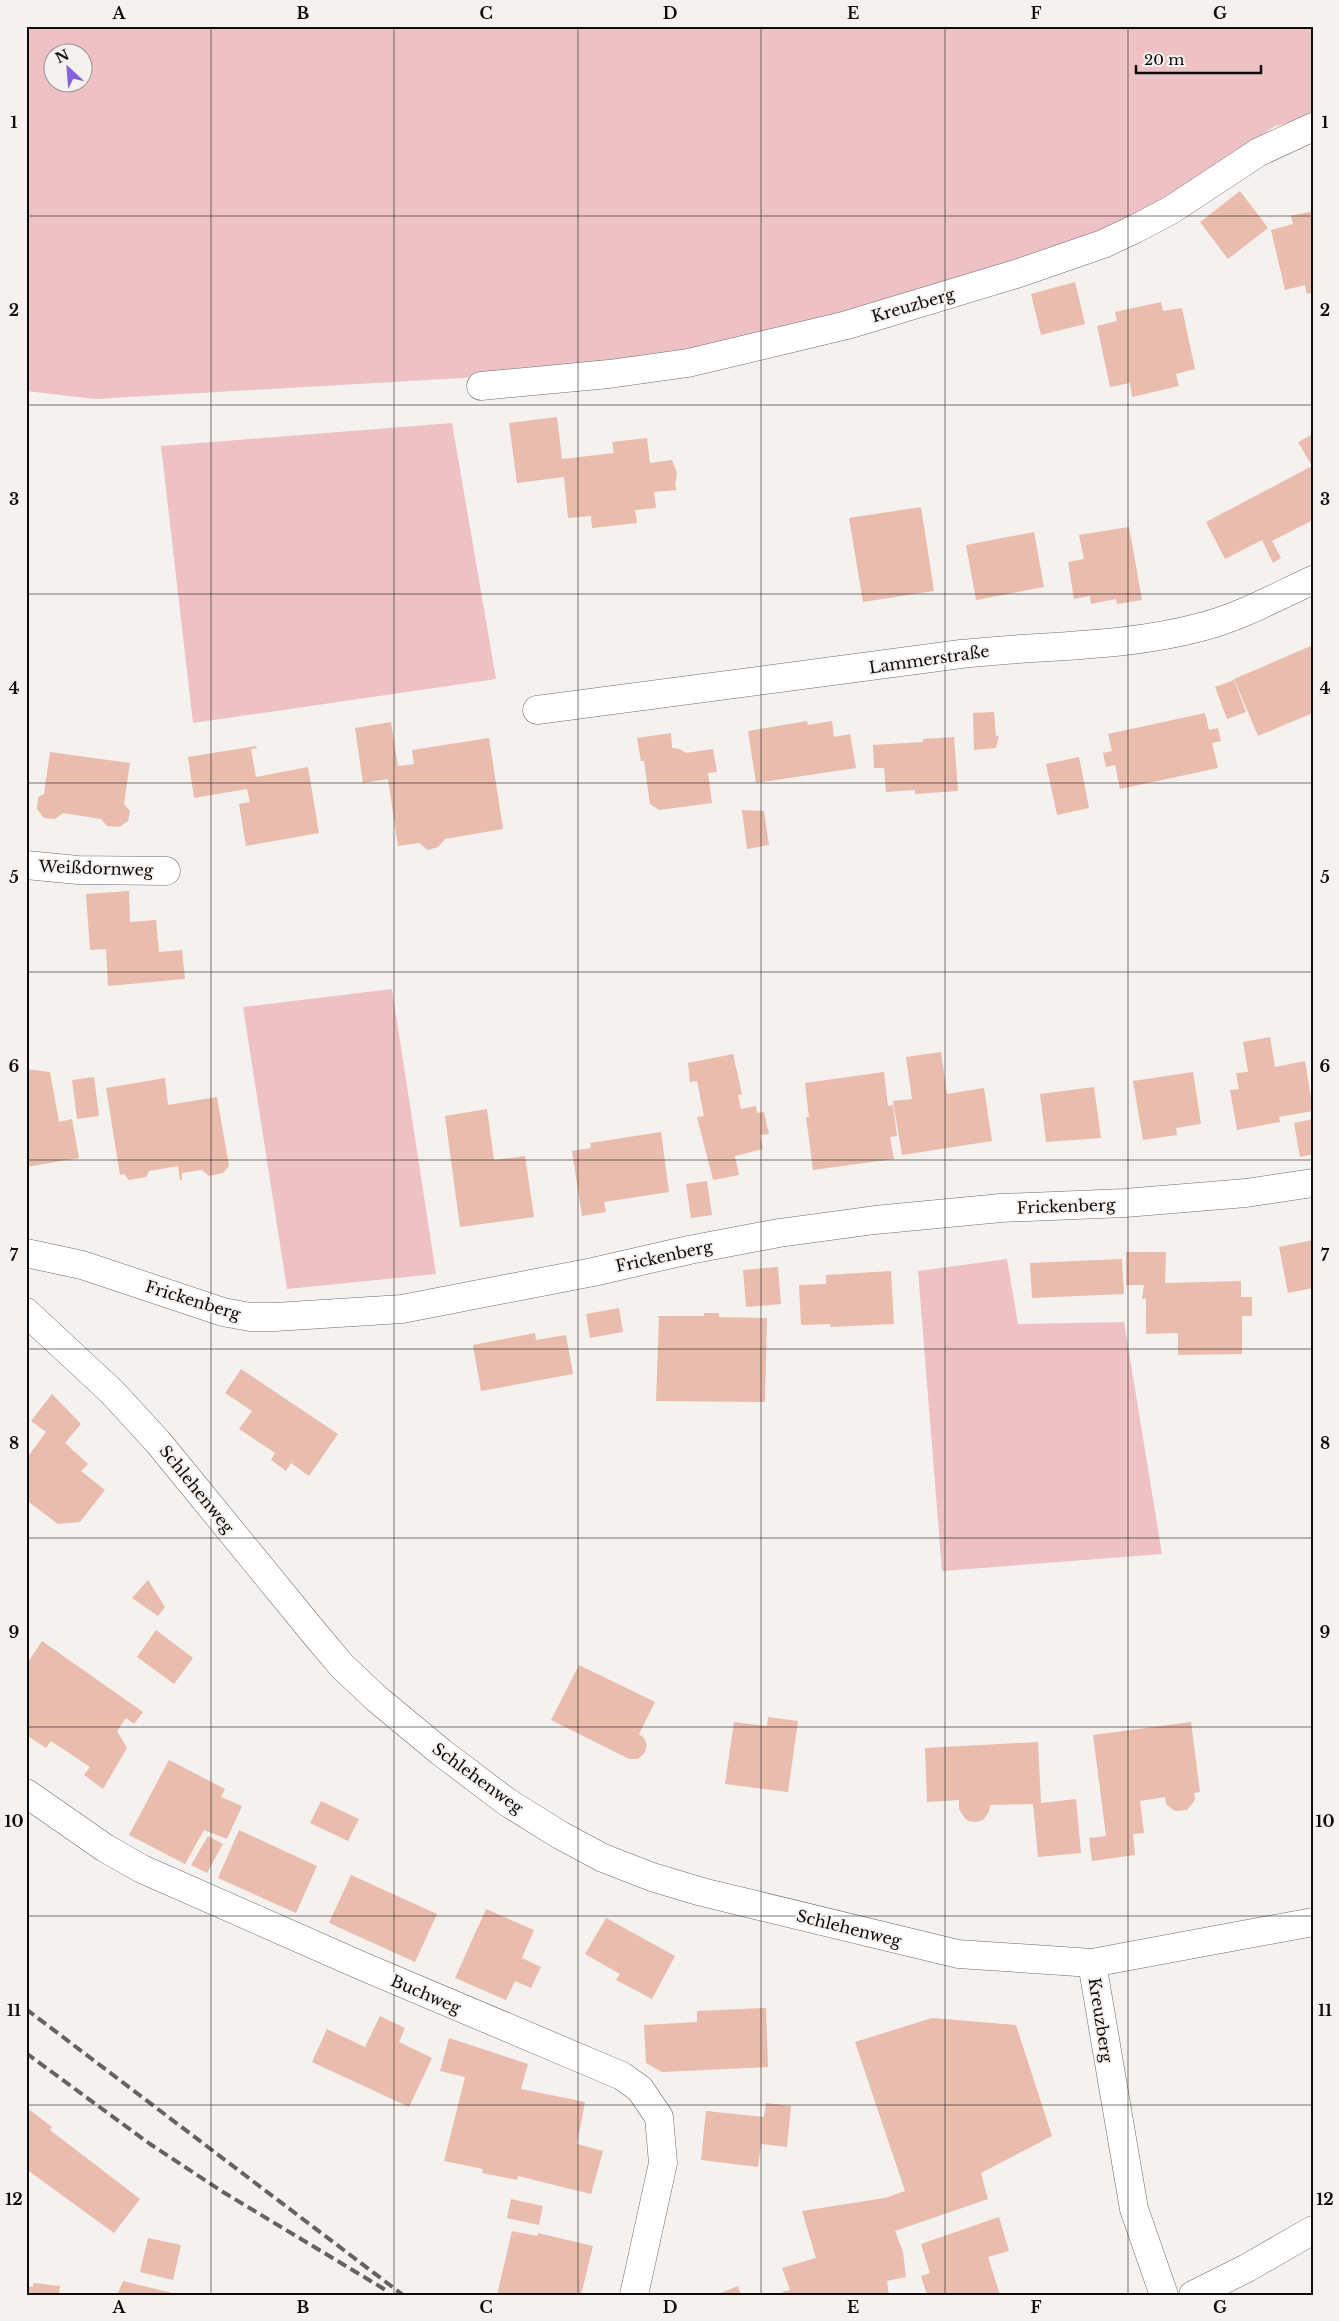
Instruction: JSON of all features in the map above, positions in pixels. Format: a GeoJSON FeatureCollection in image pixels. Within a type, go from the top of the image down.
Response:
{"type":"FeatureCollection","features":[{"type":"Feature","properties":{"kind":"street","name":"Kreuzberg"},"geometry":{"type":"LineString","coordinates":[[480,386],[609,374],[688,363],[847,324],[997,280],[1062,259],[1134,229],[1171,210],[1259,152],[1313,127]]}},
{"type":"Feature","properties":{"kind":"street","name":"Lammerstraße"},"geometry":{"type":"LineString","coordinates":[[537,710],[961,654],[1013,648],[1095,644],[1177,633],[1220,622],[1313,580]]}},
{"type":"Feature","properties":{"kind":"street","name":"Weißdornweg"},"geometry":{"type":"LineString","coordinates":[[26,865],[78,870],[166,871]]}},
{"type":"Feature","properties":{"kind":"street","name":"Frickenberg"},"geometry":{"type":"LineString","coordinates":[[26,1253],[82,1265],[223,1312],[250,1317],[275,1317],[402,1309],[593,1272],[778,1233],[875,1220],[1001,1208],[1135,1203],[1246,1193],[1313,1183]]}},
{"type":"Feature","properties":{"kind":"street","name":"Schlehenweg"},"geometry":{"type":"LineString","coordinates":[[26,1312],[112,1392],[158,1442],[342,1666],[377,1699],[441,1752],[507,1802],[560,1835],[603,1858],[652,1877],[694,1890],[958,1954],[1092,1963]]}},
{"type":"Feature","properties":{"kind":"street","name":"Buchweg"},"geometry":{"type":"LineString","coordinates":[[26,1793],[106,1848],[142,1869],[362,1966],[622,2076],[640,2089],[659,2117],[663,2163],[634,2295]]}},
{"type":"Feature","properties":{"kind":"street","name":"Kreuzberg"},"geometry":{"type":"LineString","coordinates":[[1164,2295],[1134,2209],[1092,1963],[1313,1922]]}},
{"type":"Feature","properties":{"kind":"street"},"geometry":{"type":"LineString","coordinates":[[1193,2295],[1247,2268],[1313,2230]]}},
{"type":"Feature","properties":{"kind":"shaded area"},"geometry":{"type":"Polygon","coordinates":[[[26,26],[1313,26],[1313,117],[1275,126],[1132,223],[985,280],[642,365],[480,377],[95,399],[26,391],[26,26]]]}},
{"type":"Feature","properties":{"kind":"shaded area"},"geometry":{"type":"Polygon","coordinates":[[[452,423],[496,679],[193,723],[161,446],[452,423]]]}},
{"type":"Feature","properties":{"kind":"shaded area"},"geometry":{"type":"Polygon","coordinates":[[[392,989],[436,1274],[287,1289],[243,1007],[392,989]]]}},
{"type":"Feature","properties":{"kind":"shaded area"},"geometry":{"type":"Polygon","coordinates":[[[1007,1259],[1018,1324],[1124,1322],[1162,1554],[942,1571],[918,1271],[1007,1259]]]}},
{"type":"Feature","properties":{"kind":"building"},"geometry":{"type":"Polygon","coordinates":[[[1240,191],[1268,228],[1228,259],[1200,222],[1240,191]]]}},
{"type":"Feature","properties":{"kind":"building"},"geometry":{"type":"Polygon","coordinates":[[[1313,211],[1313,292],[1307,294],[1305,285],[1285,290],[1271,230],[1293,224],[1291,216],[1313,211]]]}},
{"type":"Feature","properties":{"kind":"building"},"geometry":{"type":"Polygon","coordinates":[[[1075,282],[1085,324],[1041,335],[1031,294],[1075,282]]]}},
{"type":"Feature","properties":{"kind":"building"},"geometry":{"type":"Polygon","coordinates":[[[1161,302],[1163,311],[1182,308],[1195,369],[1176,374],[1179,386],[1132,397],[1130,383],[1110,387],[1097,326],[1117,321],[1115,312],[1161,302]]]}},
{"type":"Feature","properties":{"kind":"building"},"geometry":{"type":"Polygon","coordinates":[[[557,417],[562,459],[614,453],[612,442],[647,438],[650,463],[672,460],[677,473],[675,486],[677,490],[654,492],[656,508],[635,510],[637,523],[592,528],[591,516],[568,518],[564,477],[517,483],[509,423],[557,417]]]}},
{"type":"Feature","properties":{"kind":"building"},"geometry":{"type":"Polygon","coordinates":[[[1313,434],[1313,520],[1272,541],[1281,558],[1273,563],[1262,540],[1225,559],[1206,522],[1312,466],[1298,442],[1313,434]]]}},
{"type":"Feature","properties":{"kind":"building"},"geometry":{"type":"Polygon","coordinates":[[[921,507],[934,591],[863,602],[849,518],[921,507]]]}},
{"type":"Feature","properties":{"kind":"building"},"geometry":{"type":"Polygon","coordinates":[[[1129,527],[1142,600],[1117,604],[1116,599],[1091,604],[1090,596],[1074,599],[1068,562],[1084,559],[1079,535],[1129,527]]]}},
{"type":"Feature","properties":{"kind":"building"},"geometry":{"type":"Polygon","coordinates":[[[1034,532],[1044,587],[976,600],[966,545],[1034,532]]]}},
{"type":"Feature","properties":{"kind":"building"},"geometry":{"type":"Polygon","coordinates":[[[1313,645],[1313,713],[1258,736],[1234,679],[1313,645]]]}},
{"type":"Feature","properties":{"kind":"building"},"geometry":{"type":"Polygon","coordinates":[[[1234,680],[1246,712],[1227,719],[1215,687],[1234,680]]]}},
{"type":"Feature","properties":{"kind":"building"},"geometry":{"type":"Polygon","coordinates":[[[994,712],[996,736],[999,736],[996,748],[974,750],[973,713],[994,712]]]}},
{"type":"Feature","properties":{"kind":"building"},"geometry":{"type":"Polygon","coordinates":[[[1205,713],[1209,730],[1218,728],[1221,741],[1212,743],[1218,768],[1120,789],[1115,765],[1106,767],[1103,753],[1112,751],[1108,734],[1205,713]]]}},
{"type":"Feature","properties":{"kind":"building"},"geometry":{"type":"Polygon","coordinates":[[[807,721],[808,725],[832,721],[834,737],[850,734],[856,768],[756,783],[748,731],[807,721]]]}},
{"type":"Feature","properties":{"kind":"building"},"geometry":{"type":"Polygon","coordinates":[[[391,722],[398,766],[414,764],[412,750],[489,738],[503,829],[445,839],[438,847],[428,850],[419,843],[398,846],[388,779],[363,783],[355,728],[391,722]]]}},
{"type":"Feature","properties":{"kind":"building"},"geometry":{"type":"Polygon","coordinates":[[[671,733],[672,748],[680,749],[686,753],[713,749],[717,772],[708,773],[712,803],[659,810],[650,804],[644,761],[641,761],[637,738],[671,733]]]}},
{"type":"Feature","properties":{"kind":"building"},"geometry":{"type":"Polygon","coordinates":[[[954,737],[958,791],[915,794],[915,790],[886,792],[884,768],[874,768],[873,745],[923,742],[923,739],[954,737]]]}},
{"type":"Feature","properties":{"kind":"building"},"geometry":{"type":"Polygon","coordinates":[[[256,746],[257,748],[251,749],[256,777],[308,767],[319,833],[246,846],[239,804],[250,802],[247,789],[194,798],[188,757],[256,746]]]}},
{"type":"Feature","properties":{"kind":"building"},"geometry":{"type":"Polygon","coordinates":[[[50,752],[130,763],[124,804],[130,811],[128,821],[119,827],[107,826],[101,819],[63,813],[55,819],[44,818],[37,809],[38,797],[44,794],[50,752]]]}},
{"type":"Feature","properties":{"kind":"building"},"geometry":{"type":"Polygon","coordinates":[[[1079,757],[1089,808],[1057,815],[1046,764],[1079,757]]]}},
{"type":"Feature","properties":{"kind":"building"},"geometry":{"type":"Polygon","coordinates":[[[742,810],[764,811],[769,845],[747,849],[742,810]]]}},
{"type":"Feature","properties":{"kind":"building"},"geometry":{"type":"Polygon","coordinates":[[[129,891],[130,922],[156,920],[159,952],[182,950],[185,979],[108,986],[106,949],[90,950],[86,894],[129,891]]]}},
{"type":"Feature","properties":{"kind":"building"},"geometry":{"type":"Polygon","coordinates":[[[1270,1037],[1275,1067],[1305,1061],[1313,1111],[1279,1117],[1280,1122],[1237,1130],[1230,1090],[1239,1089],[1236,1073],[1248,1072],[1243,1042],[1270,1037]]]}},
{"type":"Feature","properties":{"kind":"building"},"geometry":{"type":"Polygon","coordinates":[[[941,1052],[947,1094],[984,1088],[992,1141],[902,1155],[893,1101],[912,1099],[906,1057],[941,1052]]]}},
{"type":"Feature","properties":{"kind":"building"},"geometry":{"type":"Polygon","coordinates":[[[733,1054],[742,1094],[738,1095],[741,1109],[756,1106],[757,1113],[764,1112],[769,1134],[760,1135],[763,1149],[735,1156],[739,1175],[713,1180],[697,1117],[704,1116],[697,1081],[690,1082],[688,1063],[733,1054]]]}},
{"type":"Feature","properties":{"kind":"building"},"geometry":{"type":"Polygon","coordinates":[[[26,1069],[50,1072],[59,1122],[72,1119],[79,1158],[26,1167],[26,1069]]]}},
{"type":"Feature","properties":{"kind":"building"},"geometry":{"type":"Polygon","coordinates":[[[884,1072],[888,1106],[893,1105],[897,1136],[890,1137],[894,1159],[813,1170],[806,1117],[809,1117],[805,1083],[884,1072]]]}},
{"type":"Feature","properties":{"kind":"building"},"geometry":{"type":"Polygon","coordinates":[[[1193,1072],[1201,1124],[1176,1128],[1177,1135],[1143,1140],[1133,1081],[1193,1072]]]}},
{"type":"Feature","properties":{"kind":"building"},"geometry":{"type":"Polygon","coordinates":[[[94,1077],[99,1116],[77,1119],[72,1080],[94,1077]]]}},
{"type":"Feature","properties":{"kind":"building"},"geometry":{"type":"Polygon","coordinates":[[[165,1078],[168,1105],[217,1097],[229,1166],[223,1173],[209,1176],[202,1170],[182,1173],[182,1180],[180,1180],[178,1166],[149,1171],[146,1177],[129,1180],[124,1174],[120,1175],[106,1088],[165,1078]]]}},
{"type":"Feature","properties":{"kind":"building"},"geometry":{"type":"Polygon","coordinates":[[[1094,1087],[1101,1138],[1046,1142],[1040,1094],[1094,1087]]]}},
{"type":"Feature","properties":{"kind":"building"},"geometry":{"type":"Polygon","coordinates":[[[487,1109],[494,1160],[525,1156],[534,1217],[460,1227],[445,1116],[487,1109]]]}},
{"type":"Feature","properties":{"kind":"building"},"geometry":{"type":"Polygon","coordinates":[[[1313,1119],[1313,1154],[1300,1157],[1294,1123],[1313,1119]]]}},
{"type":"Feature","properties":{"kind":"building"},"geometry":{"type":"Polygon","coordinates":[[[661,1132],[669,1192],[604,1202],[606,1212],[582,1216],[572,1151],[591,1148],[590,1143],[661,1132]]]}},
{"type":"Feature","properties":{"kind":"building"},"geometry":{"type":"Polygon","coordinates":[[[707,1181],[712,1215],[691,1218],[686,1184],[707,1181]]]}},
{"type":"Feature","properties":{"kind":"building"},"geometry":{"type":"Polygon","coordinates":[[[1313,1240],[1313,1288],[1288,1293],[1279,1247],[1313,1240]]]}},
{"type":"Feature","properties":{"kind":"building"},"geometry":{"type":"Polygon","coordinates":[[[1126,1252],[1166,1252],[1165,1283],[1241,1281],[1241,1297],[1252,1297],[1252,1316],[1242,1316],[1242,1354],[1178,1355],[1178,1333],[1146,1334],[1146,1298],[1142,1299],[1144,1285],[1126,1285],[1126,1252]]]}},
{"type":"Feature","properties":{"kind":"building"},"geometry":{"type":"Polygon","coordinates":[[[1122,1259],[1124,1294],[1032,1298],[1030,1263],[1122,1259]]]}},
{"type":"Feature","properties":{"kind":"building"},"geometry":{"type":"Polygon","coordinates":[[[778,1267],[781,1304],[746,1307],[743,1270],[778,1267]]]}},
{"type":"Feature","properties":{"kind":"building"},"geometry":{"type":"Polygon","coordinates":[[[891,1271],[894,1324],[830,1327],[830,1324],[801,1325],[799,1285],[826,1284],[826,1275],[891,1271]]]}},
{"type":"Feature","properties":{"kind":"building"},"geometry":{"type":"Polygon","coordinates":[[[619,1308],[623,1332],[590,1338],[586,1314],[619,1308]]]}},
{"type":"Feature","properties":{"kind":"building"},"geometry":{"type":"Polygon","coordinates":[[[704,1313],[719,1313],[719,1317],[767,1318],[765,1402],[656,1401],[659,1318],[657,1316],[704,1316],[704,1313]]]}},
{"type":"Feature","properties":{"kind":"building"},"geometry":{"type":"Polygon","coordinates":[[[535,1333],[536,1340],[566,1335],[573,1374],[481,1391],[473,1345],[535,1333]]]}},
{"type":"Feature","properties":{"kind":"building"},"geometry":{"type":"Polygon","coordinates":[[[241,1369],[338,1434],[309,1476],[291,1463],[286,1471],[271,1460],[275,1453],[239,1429],[252,1411],[225,1393],[241,1369]]]}},
{"type":"Feature","properties":{"kind":"building"},"geometry":{"type":"Polygon","coordinates":[[[52,1394],[81,1424],[65,1443],[88,1464],[81,1471],[105,1490],[80,1522],[58,1524],[26,1500],[26,1459],[46,1432],[31,1421],[52,1394]]]}},
{"type":"Feature","properties":{"kind":"building"},"geometry":{"type":"Polygon","coordinates":[[[148,1580],[165,1607],[158,1616],[132,1598],[148,1580]]]}},
{"type":"Feature","properties":{"kind":"building"},"geometry":{"type":"Polygon","coordinates":[[[156,1630],[193,1658],[174,1684],[137,1657],[156,1630]]]}},
{"type":"Feature","properties":{"kind":"building"},"geometry":{"type":"Polygon","coordinates":[[[42,1641],[143,1712],[134,1724],[126,1718],[117,1731],[127,1748],[103,1789],[84,1775],[90,1767],[51,1741],[46,1748],[26,1735],[26,1665],[42,1641]]]}},
{"type":"Feature","properties":{"kind":"building"},"geometry":{"type":"Polygon","coordinates":[[[579,1665],[655,1702],[639,1734],[644,1738],[647,1745],[645,1752],[638,1759],[629,1759],[551,1720],[579,1665]]]}},
{"type":"Feature","properties":{"kind":"building"},"geometry":{"type":"Polygon","coordinates":[[[768,1717],[798,1721],[788,1792],[725,1784],[734,1722],[767,1726],[768,1717]]]}},
{"type":"Feature","properties":{"kind":"building"},"geometry":{"type":"Polygon","coordinates":[[[1191,1722],[1200,1792],[1194,1793],[1195,1800],[1187,1810],[1175,1811],[1166,1804],[1165,1797],[1140,1801],[1144,1833],[1133,1834],[1135,1855],[1092,1861],[1089,1838],[1106,1836],[1093,1735],[1191,1722]]]}},
{"type":"Feature","properties":{"kind":"building"},"geometry":{"type":"Polygon","coordinates":[[[1038,1742],[1041,1803],[1076,1799],[1081,1853],[1038,1857],[1033,1804],[990,1805],[989,1812],[983,1820],[976,1822],[968,1821],[964,1817],[959,1809],[959,1800],[927,1802],[925,1748],[1038,1742]]]}},
{"type":"Feature","properties":{"kind":"building"},"geometry":{"type":"Polygon","coordinates":[[[169,1760],[225,1789],[221,1797],[242,1806],[227,1839],[204,1830],[185,1864],[129,1835],[169,1760]]]}},
{"type":"Feature","properties":{"kind":"building"},"geometry":{"type":"Polygon","coordinates":[[[321,1801],[359,1819],[348,1841],[310,1823],[321,1801]]]}},
{"type":"Feature","properties":{"kind":"building"},"geometry":{"type":"Polygon","coordinates":[[[239,1830],[317,1866],[296,1913],[218,1878],[239,1830]]]}},
{"type":"Feature","properties":{"kind":"building"},"geometry":{"type":"Polygon","coordinates":[[[208,1836],[223,1844],[207,1873],[191,1865],[208,1836]]]}},
{"type":"Feature","properties":{"kind":"building"},"geometry":{"type":"Polygon","coordinates":[[[351,1875],[437,1914],[415,1962],[329,1923],[351,1875]]]}},
{"type":"Feature","properties":{"kind":"building"},"geometry":{"type":"Polygon","coordinates":[[[486,1909],[534,1930],[522,1958],[541,1967],[531,1988],[515,1981],[506,2000],[455,1978],[486,1909]]]}},
{"type":"Feature","properties":{"kind":"building"},"geometry":{"type":"Polygon","coordinates":[[[606,1918],[675,1956],[652,1999],[616,1980],[620,1974],[585,1954],[606,1918]]]}},
{"type":"Feature","properties":{"kind":"building"},"geometry":{"type":"Polygon","coordinates":[[[766,2008],[768,2067],[662,2072],[646,2063],[644,2025],[697,2022],[697,2011],[766,2008]]]}},
{"type":"Feature","properties":{"kind":"building"},"geometry":{"type":"Polygon","coordinates":[[[380,2016],[405,2028],[399,2042],[432,2058],[409,2107],[312,2062],[327,2029],[365,2047],[380,2016]]]}},
{"type":"Feature","properties":{"kind":"building"},"geometry":{"type":"Polygon","coordinates":[[[932,2018],[1016,2025],[1052,2136],[981,2173],[988,2199],[895,2231],[903,2252],[906,2277],[887,2281],[889,2295],[784,2295],[782,2292],[790,2290],[782,2268],[816,2258],[802,2211],[885,2198],[905,2191],[855,2042],[932,2018]]]}},
{"type":"Feature","properties":{"kind":"building"},"geometry":{"type":"Polygon","coordinates":[[[449,2038],[528,2064],[521,2089],[585,2102],[577,2144],[603,2151],[591,2194],[518,2176],[517,2180],[482,2173],[483,2169],[444,2161],[465,2077],[440,2071],[449,2038]]]}},
{"type":"Feature","properties":{"kind":"building"},"geometry":{"type":"Polygon","coordinates":[[[766,2103],[791,2106],[787,2147],[761,2144],[758,2167],[701,2160],[706,2111],[764,2117],[766,2103]]]}},
{"type":"Feature","properties":{"kind":"building"},"geometry":{"type":"Polygon","coordinates":[[[26,2107],[52,2127],[50,2130],[140,2199],[114,2233],[26,2169],[26,2107]]]}},
{"type":"Feature","properties":{"kind":"building"},"geometry":{"type":"Polygon","coordinates":[[[511,2199],[543,2206],[539,2225],[507,2218],[511,2199]]]}},
{"type":"Feature","properties":{"kind":"building"},"geometry":{"type":"Polygon","coordinates":[[[999,2217],[1009,2251],[988,2257],[1000,2295],[927,2295],[921,2276],[930,2273],[921,2244],[999,2217]]]}},
{"type":"Feature","properties":{"kind":"building"},"geometry":{"type":"Polygon","coordinates":[[[512,2231],[537,2236],[538,2233],[593,2246],[581,2295],[497,2295],[512,2231]]]}},
{"type":"Feature","properties":{"kind":"building"},"geometry":{"type":"Polygon","coordinates":[[[148,2238],[181,2245],[173,2280],[140,2272],[148,2238]]]}},
{"type":"Feature","properties":{"kind":"building"},"geometry":{"type":"Polygon","coordinates":[[[123,2281],[172,2293],[172,2295],[117,2295],[123,2281]]]}},
{"type":"Feature","properties":{"kind":"building"},"geometry":{"type":"Polygon","coordinates":[[[33,2283],[60,2286],[59,2295],[26,2295],[26,2286],[33,2287],[33,2283]]]}},
{"type":"Feature","properties":{"kind":"building"},"geometry":{"type":"Polygon","coordinates":[[[738,2286],[741,2295],[716,2295],[738,2286]]]}},
{"type":"Feature","properties":{"kind":"railway"},"geometry":{"type":"LineString","coordinates":[[26,2009],[403,2295]]}},
{"type":"Feature","properties":{"kind":"railway"},"geometry":{"type":"LineString","coordinates":[[26,2053],[150,2144],[223,2192],[389,2292]]}}]}
